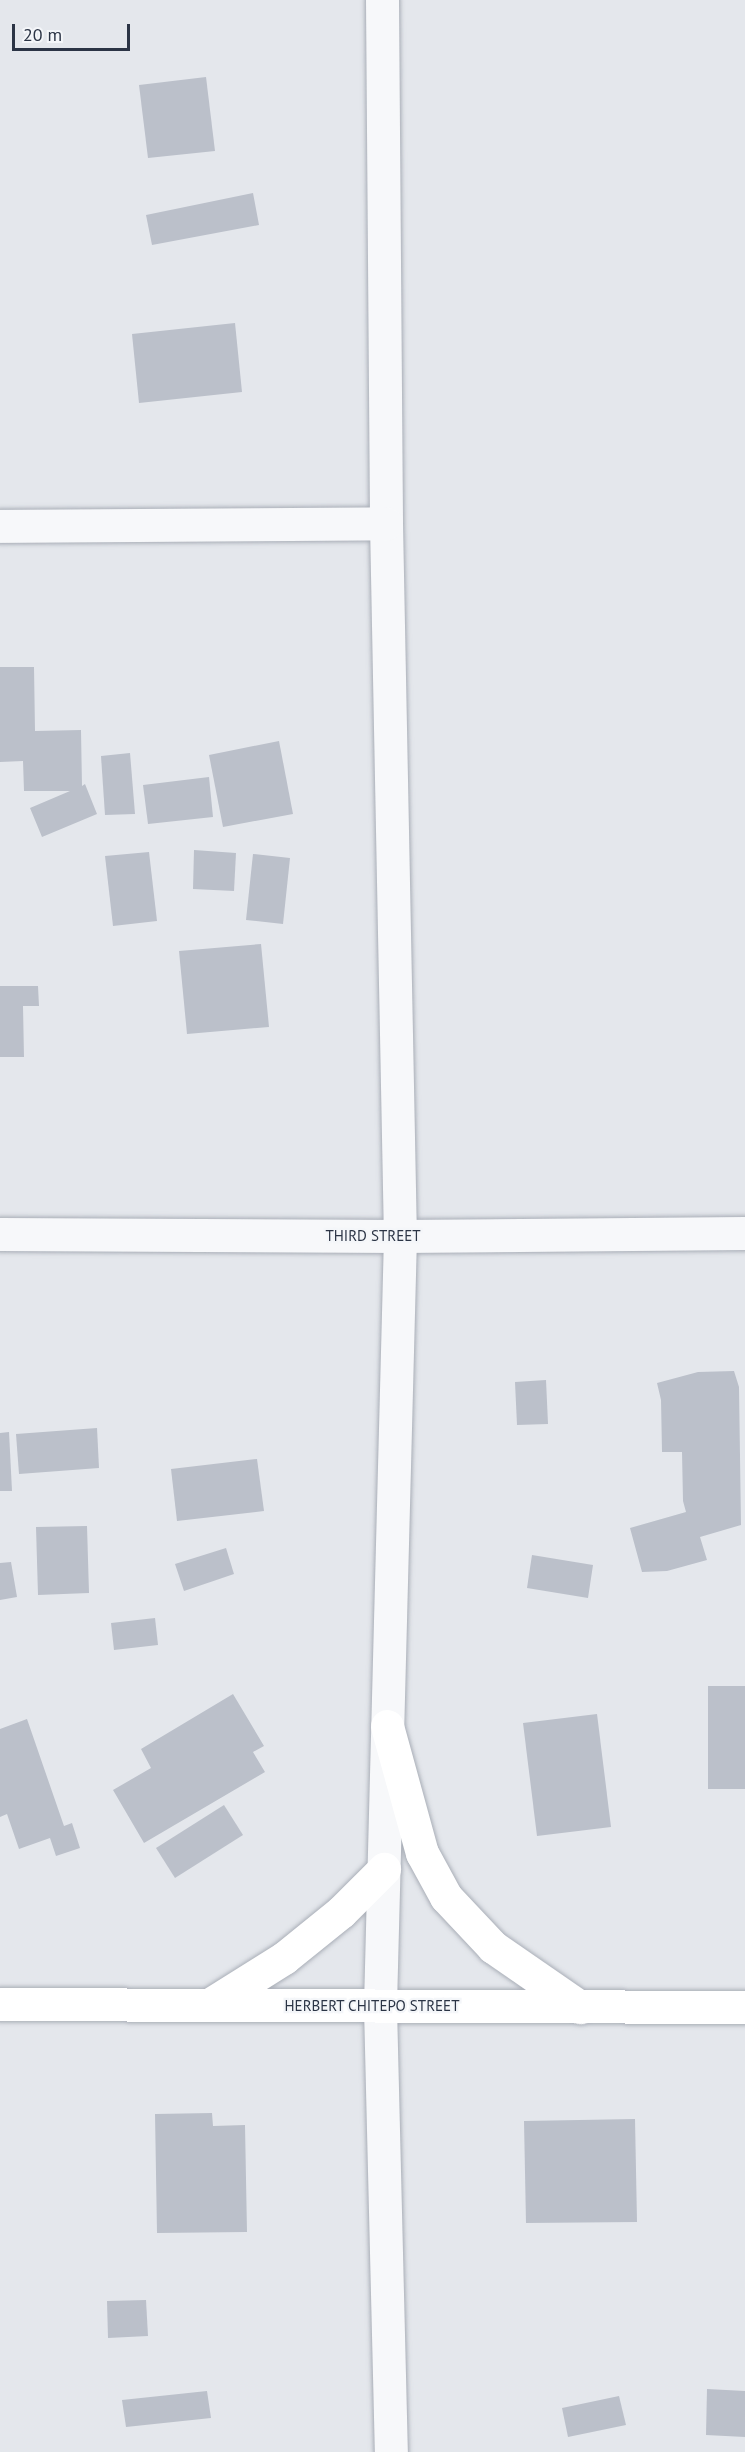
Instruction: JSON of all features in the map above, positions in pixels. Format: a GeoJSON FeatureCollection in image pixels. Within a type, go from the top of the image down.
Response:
{"type":"FeatureCollection","features":[{"type":"Feature","properties":{"kind":"main road"},"geometry":{"type":"LineString","coordinates":[[387,1726],[422,1853],[446,1897],[493,1947],[580,2007]]}},
{"type":"Feature","properties":{"kind":"main road"},"geometry":{"type":"LineString","coordinates":[[209,2006],[284,1958],[341,1912],[384,1869]]}},
{"type":"Feature","properties":{"kind":"main road","name":"HERBERT CHITEPO STREET"},"geometry":{"type":"LineString","coordinates":[[0,2004],[745,2007]]}},
{"type":"Feature","properties":{"kind":"street"},"geometry":{"type":"LineString","coordinates":[[382,0],[386,523],[399,1236],[380,2007],[392,2452]]}},
{"type":"Feature","properties":{"kind":"street"},"geometry":{"type":"LineString","coordinates":[[0,526],[386,523]]}},
{"type":"Feature","properties":{"kind":"street","name":"THIRD STREET"},"geometry":{"type":"LineString","coordinates":[[0,1234],[399,1236],[745,1233]]}},
{"type":"Feature","properties":{"kind":"building"},"geometry":{"type":"Polygon","coordinates":[[[206,77],[215,151],[148,158],[139,85],[206,77]]]}},
{"type":"Feature","properties":{"kind":"building"},"geometry":{"type":"Polygon","coordinates":[[[253,193],[259,225],[152,245],[146,215],[253,193]]]}},
{"type":"Feature","properties":{"kind":"building"},"geometry":{"type":"Polygon","coordinates":[[[235,323],[242,392],[139,403],[132,334],[235,323]]]}},
{"type":"Feature","properties":{"kind":"building"},"geometry":{"type":"Polygon","coordinates":[[[0,667],[34,667],[35,731],[81,730],[82,786],[85,784],[97,814],[42,837],[30,808],[70,791],[24,791],[23,761],[0,762],[0,667]]]}},
{"type":"Feature","properties":{"kind":"building"},"geometry":{"type":"Polygon","coordinates":[[[279,741],[293,814],[223,827],[209,755],[279,741]]]}},
{"type":"Feature","properties":{"kind":"building"},"geometry":{"type":"Polygon","coordinates":[[[130,753],[135,814],[105,815],[101,756],[130,753]]]}},
{"type":"Feature","properties":{"kind":"building"},"geometry":{"type":"Polygon","coordinates":[[[209,777],[213,817],[148,824],[143,785],[209,777]]]}},
{"type":"Feature","properties":{"kind":"building"},"geometry":{"type":"Polygon","coordinates":[[[194,850],[236,853],[234,891],[193,889],[194,850]]]}},
{"type":"Feature","properties":{"kind":"building"},"geometry":{"type":"Polygon","coordinates":[[[149,852],[157,921],[113,926],[105,856],[149,852]]]}},
{"type":"Feature","properties":{"kind":"building"},"geometry":{"type":"Polygon","coordinates":[[[253,854],[290,858],[283,924],[246,920],[253,854]]]}},
{"type":"Feature","properties":{"kind":"building"},"geometry":{"type":"Polygon","coordinates":[[[261,944],[269,1027],[187,1034],[179,951],[261,944]]]}},
{"type":"Feature","properties":{"kind":"building"},"geometry":{"type":"Polygon","coordinates":[[[0,986],[38,986],[39,1006],[23,1006],[24,1057],[0,1057],[0,986]]]}},
{"type":"Feature","properties":{"kind":"building"},"geometry":{"type":"Polygon","coordinates":[[[734,1371],[739,1387],[741,1525],[700,1537],[707,1560],[667,1571],[642,1572],[630,1528],[686,1512],[683,1501],[682,1452],[662,1452],[661,1400],[657,1383],[698,1372],[734,1371]]]}},
{"type":"Feature","properties":{"kind":"building"},"geometry":{"type":"Polygon","coordinates":[[[546,1380],[548,1424],[517,1425],[515,1382],[546,1380]]]}},
{"type":"Feature","properties":{"kind":"building"},"geometry":{"type":"Polygon","coordinates":[[[97,1428],[99,1468],[19,1474],[16,1434],[97,1428]]]}},
{"type":"Feature","properties":{"kind":"building"},"geometry":{"type":"Polygon","coordinates":[[[9,1432],[12,1491],[0,1491],[0,1433],[9,1432]]]}},
{"type":"Feature","properties":{"kind":"building"},"geometry":{"type":"Polygon","coordinates":[[[257,1459],[264,1511],[177,1521],[171,1469],[257,1459]]]}},
{"type":"Feature","properties":{"kind":"building"},"geometry":{"type":"Polygon","coordinates":[[[87,1526],[89,1593],[38,1595],[36,1527],[87,1526]]]}},
{"type":"Feature","properties":{"kind":"building"},"geometry":{"type":"Polygon","coordinates":[[[226,1548],[234,1574],[184,1591],[175,1564],[226,1548]]]}},
{"type":"Feature","properties":{"kind":"building"},"geometry":{"type":"Polygon","coordinates":[[[532,1555],[593,1565],[588,1598],[527,1588],[532,1555]]]}},
{"type":"Feature","properties":{"kind":"building"},"geometry":{"type":"Polygon","coordinates":[[[11,1562],[17,1597],[0,1600],[0,1563],[11,1562]]]}},
{"type":"Feature","properties":{"kind":"building"},"geometry":{"type":"Polygon","coordinates":[[[155,1618],[158,1645],[114,1650],[111,1623],[155,1618]]]}},
{"type":"Feature","properties":{"kind":"building"},"geometry":{"type":"Polygon","coordinates":[[[708,1686],[745,1686],[745,1789],[708,1789],[708,1686]]]}},
{"type":"Feature","properties":{"kind":"building"},"geometry":{"type":"Polygon","coordinates":[[[233,1694],[264,1746],[253,1752],[265,1772],[144,1843],[113,1790],[151,1768],[141,1749],[233,1694]]]}},
{"type":"Feature","properties":{"kind":"building"},"geometry":{"type":"Polygon","coordinates":[[[597,1714],[611,1827],[537,1836],[523,1723],[597,1714]]]}},
{"type":"Feature","properties":{"kind":"building"},"geometry":{"type":"Polygon","coordinates":[[[27,1719],[64,1826],[72,1823],[80,1848],[56,1856],[50,1838],[19,1849],[7,1814],[0,1817],[0,1729],[27,1719]]]}},
{"type":"Feature","properties":{"kind":"building"},"geometry":{"type":"Polygon","coordinates":[[[224,1805],[243,1835],[175,1878],[156,1848],[224,1805]]]}},
{"type":"Feature","properties":{"kind":"building"},"geometry":{"type":"Polygon","coordinates":[[[212,2113],[213,2126],[245,2125],[247,2232],[157,2233],[155,2114],[212,2113]]]}},
{"type":"Feature","properties":{"kind":"building"},"geometry":{"type":"Polygon","coordinates":[[[635,2119],[637,2222],[526,2223],[524,2121],[635,2119]]]}},
{"type":"Feature","properties":{"kind":"building"},"geometry":{"type":"Polygon","coordinates":[[[146,2300],[148,2336],[108,2338],[107,2301],[146,2300]]]}},
{"type":"Feature","properties":{"kind":"building"},"geometry":{"type":"Polygon","coordinates":[[[707,2389],[745,2391],[745,2437],[706,2435],[707,2389]]]}},
{"type":"Feature","properties":{"kind":"building"},"geometry":{"type":"Polygon","coordinates":[[[207,2391],[211,2418],[126,2427],[122,2400],[207,2391]]]}},
{"type":"Feature","properties":{"kind":"building"},"geometry":{"type":"Polygon","coordinates":[[[619,2396],[626,2425],[568,2437],[562,2408],[619,2396]]]}}]}
